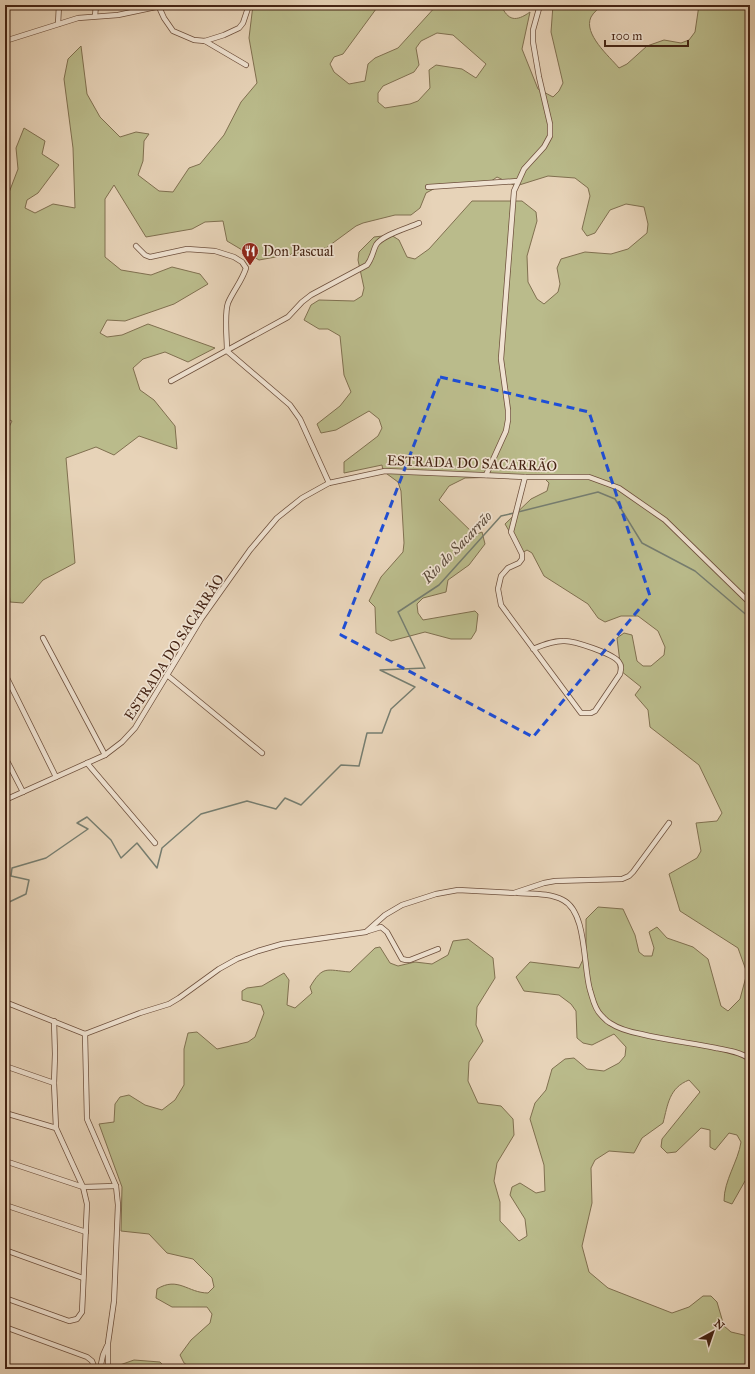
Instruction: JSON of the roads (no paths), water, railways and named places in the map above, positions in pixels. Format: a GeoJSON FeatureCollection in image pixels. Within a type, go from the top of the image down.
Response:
{"type":"FeatureCollection","features":[{"type":"Feature","properties":{"kind":"street"},"geometry":{"type":"LineString","coordinates":[[58,24],[60,5]]}},
{"type":"Feature","properties":{"kind":"street"},"geometry":{"type":"LineString","coordinates":[[95,16],[96,5]]}},
{"type":"Feature","properties":{"kind":"street"},"geometry":{"type":"LineString","coordinates":[[5,40],[78,18],[118,14],[165,5]]}},
{"type":"Feature","properties":{"kind":"street"},"geometry":{"type":"LineString","coordinates":[[160,7],[164,18],[173,31],[194,40],[205,41],[240,28],[249,5]]}},
{"type":"Feature","properties":{"kind":"street"},"geometry":{"type":"LineString","coordinates":[[486,475],[506,431],[508,420],[501,359],[514,191],[524,169],[544,147],[550,136],[550,124],[539,77],[533,42],[533,30],[540,5]]}},
{"type":"Feature","properties":{"kind":"street"},"geometry":{"type":"LineString","coordinates":[[205,41],[246,65]]}},
{"type":"Feature","properties":{"kind":"street"},"geometry":{"type":"LineString","coordinates":[[428,187],[518,181]]}},
{"type":"Feature","properties":{"kind":"street"},"geometry":{"type":"LineString","coordinates":[[171,381],[288,317],[311,295],[367,265],[377,243],[383,238],[419,223]]}},
{"type":"Feature","properties":{"kind":"street"},"geometry":{"type":"LineString","coordinates":[[136,246],[145,255],[150,257],[188,249],[215,251],[234,256],[242,262],[246,268],[243,277],[228,302],[227,350],[290,405],[300,419],[329,483]]}},
{"type":"Feature","properties":{"kind":"street","name":"ESTRADA DO SACARRÃO"},"geometry":{"type":"LineString","coordinates":[[5,800],[105,755],[122,742],[135,728],[201,619],[250,550],[277,518],[302,498],[329,483],[385,471],[525,477],[589,477],[619,488],[665,520],[750,603]]}},
{"type":"Feature","properties":{"kind":"street"},"geometry":{"type":"LineString","coordinates":[[525,477],[511,532],[522,554],[522,559],[520,563],[508,568],[501,576],[498,589],[501,605],[533,649],[581,713],[591,713],[595,711],[620,674],[621,667],[619,660],[603,652],[583,645],[565,641],[551,642],[533,649]]}},
{"type":"Feature","properties":{"kind":"street"},"geometry":{"type":"LineString","coordinates":[[44,638],[105,755]]}},
{"type":"Feature","properties":{"kind":"street"},"geometry":{"type":"LineString","coordinates":[[5,674],[56,777]]}},
{"type":"Feature","properties":{"kind":"street"},"geometry":{"type":"LineString","coordinates":[[167,675],[262,753]]}},
{"type":"Feature","properties":{"kind":"street"},"geometry":{"type":"LineString","coordinates":[[5,757],[23,792]]}},
{"type":"Feature","properties":{"kind":"street"},"geometry":{"type":"LineString","coordinates":[[87,763],[155,843]]}},
{"type":"Feature","properties":{"kind":"street"},"geometry":{"type":"LineString","coordinates":[[514,893],[555,881],[622,879],[629,876],[669,823]]}},
{"type":"Feature","properties":{"kind":"street"},"geometry":{"type":"LineString","coordinates":[[366,932],[385,915],[402,905],[436,894],[458,890],[536,894],[563,900],[571,906],[578,919],[582,933],[588,982],[595,1006],[608,1023],[635,1033],[729,1051],[746,1056],[750,1059]]}},
{"type":"Feature","properties":{"kind":"street"},"geometry":{"type":"LineString","coordinates":[[5,1002],[85,1034],[140,1013],[169,1004],[218,969],[237,959],[282,944],[366,932],[381,927],[387,932],[402,958],[406,960],[410,960],[438,949]]}},
{"type":"Feature","properties":{"kind":"street"},"geometry":{"type":"LineString","coordinates":[[5,1298],[69,1321],[77,1319],[82,1312],[87,1204],[83,1187],[56,1128],[54,1021]]}},
{"type":"Feature","properties":{"kind":"street"},"geometry":{"type":"LineString","coordinates":[[85,1034],[87,1119],[116,1186],[118,1205],[114,1301],[108,1343],[108,1369]]}},
{"type":"Feature","properties":{"kind":"street"},"geometry":{"type":"LineString","coordinates":[[5,1066],[54,1083]]}},
{"type":"Feature","properties":{"kind":"street"},"geometry":{"type":"LineString","coordinates":[[5,1113],[56,1128]]}},
{"type":"Feature","properties":{"kind":"street"},"geometry":{"type":"LineString","coordinates":[[5,1161],[83,1187],[116,1186]]}},
{"type":"Feature","properties":{"kind":"street"},"geometry":{"type":"LineString","coordinates":[[5,1205],[86,1232]]}},
{"type":"Feature","properties":{"kind":"street"},"geometry":{"type":"LineString","coordinates":[[5,1250],[83,1278]]}},
{"type":"Feature","properties":{"kind":"street"},"geometry":{"type":"LineString","coordinates":[[5,1327],[87,1357],[92,1361],[95,1369]]}},
{"type":"Feature","properties":{"kind":"street"},"geometry":{"type":"LineString","coordinates":[[100,1369],[103,1355],[108,1343]]}},
{"type":"Feature","properties":{"kind":"waterway","name":"Rio do Sacarrão"},"geometry":{"type":"LineString","coordinates":[[518,512],[598,492],[615,499],[642,543],[695,571],[750,618]]}},
{"type":"Feature","properties":{"kind":"waterway","name":"Rio do Sacarrão"},"geometry":{"type":"LineString","coordinates":[[5,904],[26,894],[29,880],[11,876],[12,868],[46,858],[88,829],[77,823],[87,817],[111,840],[121,858],[137,843],[157,868],[162,848],[201,814],[247,801],[276,809],[285,798],[301,805],[341,765],[359,766],[367,733],[382,733],[391,709],[415,687],[380,670],[425,668],[398,612],[439,585],[501,516],[514,513]]}},
{"type":"Feature","properties":{"kind":"place","name":"Don Pascual"},"geometry":{"type":"Point","coordinates":[250,266]}}]}
